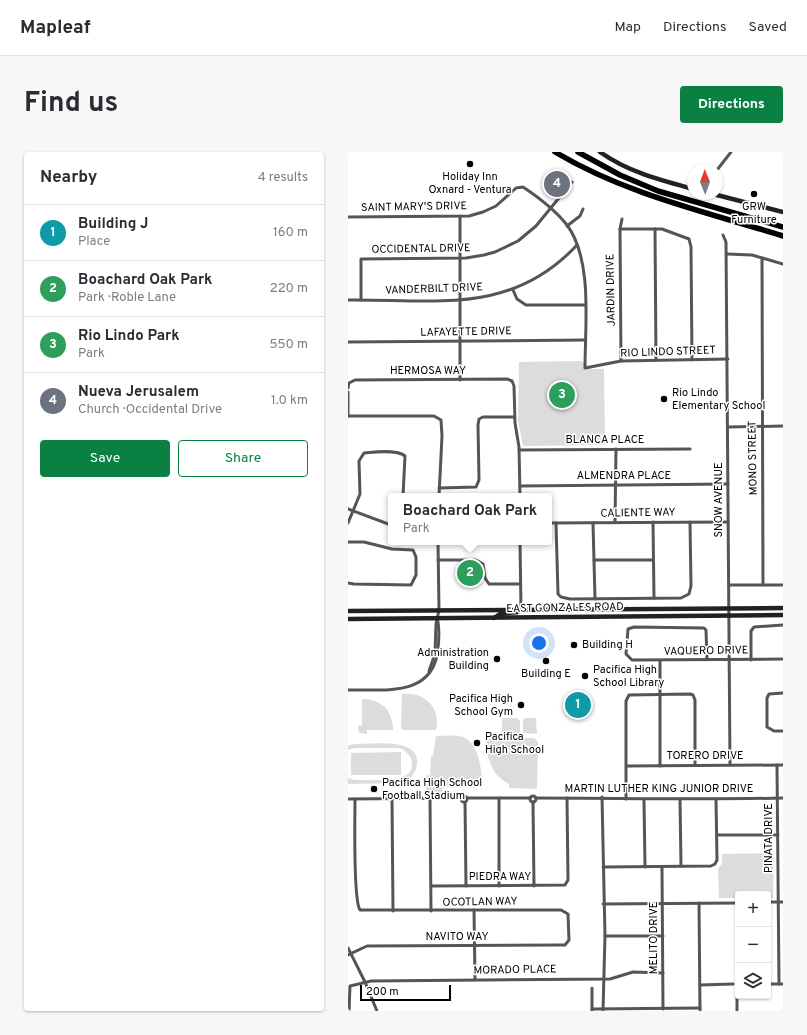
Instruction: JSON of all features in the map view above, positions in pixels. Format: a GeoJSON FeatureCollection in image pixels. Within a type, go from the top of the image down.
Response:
{"type":"FeatureCollection","features":[{"type":"Feature","properties":{"kind":"highway"},"geometry":{"type":"LineString","coordinates":[[555,152],[592,171],[662,200],[783,236]]}},
{"type":"Feature","properties":{"kind":"highway"},"geometry":{"type":"LineString","coordinates":[[578,152],[645,186],[783,226]]}},
{"type":"Feature","properties":{"kind":"main road"},"geometry":{"type":"LineString","coordinates":[[600,152],[617,163],[640,173],[687,187]]}},
{"type":"Feature","properties":{"kind":"main road"},"geometry":{"type":"LineString","coordinates":[[723,197],[783,212]]}},
{"type":"Feature","properties":{"kind":"main road","name":"EAST GONZALES ROAD"},"geometry":{"type":"LineString","coordinates":[[348,611],[783,608]]}},
{"type":"Feature","properties":{"kind":"main road"},"geometry":{"type":"LineString","coordinates":[[494,618],[500,614],[517,613],[520,610]]}},
{"type":"Feature","properties":{"kind":"main road"},"geometry":{"type":"LineString","coordinates":[[520,618],[524,613],[561,613],[566,610]]}},
{"type":"Feature","properties":{"kind":"main road","name":"EAST GONZALES ROAD"},"geometry":{"type":"LineString","coordinates":[[348,619],[783,615]]}},
{"type":"Feature","properties":{"kind":"street"},"geometry":{"type":"LineString","coordinates":[[722,164],[731,152]]}},
{"type":"Feature","properties":{"kind":"street","name":"OCCIDENTAL DRIVE"},"geometry":{"type":"LineString","coordinates":[[361,300],[361,259],[460,258],[484,255],[507,247],[529,233],[551,210],[572,182]]}},
{"type":"Feature","properties":{"kind":"street","name":"SAINT MARY'S DRIVE"},"geometry":{"type":"LineString","coordinates":[[348,217],[460,216],[476,214],[489,210],[502,202],[519,187],[525,188],[551,210]]}},
{"type":"Feature","properties":{"kind":"street"},"geometry":{"type":"LineString","coordinates":[[567,226],[580,216],[583,209]]}},
{"type":"Feature","properties":{"kind":"street"},"geometry":{"type":"LineString","coordinates":[[551,210],[567,226],[577,245],[583,265],[585,340]]}},
{"type":"Feature","properties":{"kind":"street"},"geometry":{"type":"LineString","coordinates":[[460,216],[460,380]]}},
{"type":"Feature","properties":{"kind":"street","name":"JARDIN DRIVE"},"geometry":{"type":"LineString","coordinates":[[621,361],[620,229],[622,219]]}},
{"type":"Feature","properties":{"kind":"street"},"geometry":{"type":"LineString","coordinates":[[620,229],[655,229],[689,238],[691,243],[692,360]]}},
{"type":"Feature","properties":{"kind":"street"},"geometry":{"type":"LineString","coordinates":[[655,229],[656,360]]}},
{"type":"Feature","properties":{"kind":"street","name":"SNOW AVENUE"},"geometry":{"type":"LineString","coordinates":[[723,235],[726,242],[727,254],[730,765]]}},
{"type":"Feature","properties":{"kind":"street","name":"VANDERBILT DRIVE"},"geometry":{"type":"LineString","coordinates":[[348,300],[460,300],[485,297],[513,290],[550,270],[577,245]]}},
{"type":"Feature","properties":{"kind":"street"},"geometry":{"type":"LineString","coordinates":[[727,254],[748,254],[783,264]]}},
{"type":"Feature","properties":{"kind":"street","name":"MONO STREET"},"geometry":{"type":"LineString","coordinates":[[762,258],[763,585]]}},
{"type":"Feature","properties":{"kind":"street"},"geometry":{"type":"LineString","coordinates":[[513,290],[517,299],[526,305],[585,304]]}},
{"type":"Feature","properties":{"kind":"street","name":"RIO LINDO STREET"},"geometry":{"type":"LineString","coordinates":[[585,340],[585,368],[621,361],[728,359]]}},
{"type":"Feature","properties":{"kind":"street","name":"LAFAYETTE DRIVE"},"geometry":{"type":"LineString","coordinates":[[348,342],[585,340]]}},
{"type":"Feature","properties":{"kind":"street","name":"HERMOSA WAY"},"geometry":{"type":"LineString","coordinates":[[348,388],[349,384],[355,380],[507,379],[512,381],[514,386],[514,417]]}},
{"type":"Feature","properties":{"kind":"street"},"geometry":{"type":"LineString","coordinates":[[348,392],[348,416],[434,416],[441,420],[442,436],[439,493]]}},
{"type":"Feature","properties":{"kind":"street"},"geometry":{"type":"LineString","coordinates":[[439,488],[476,487],[479,480],[479,419],[483,417],[514,417],[519,450],[520,493]]}},
{"type":"Feature","properties":{"kind":"street"},"geometry":{"type":"LineString","coordinates":[[728,427],[783,426]]}},
{"type":"Feature","properties":{"kind":"street"},"geometry":{"type":"LineString","coordinates":[[615,522],[616,449]]}},
{"type":"Feature","properties":{"kind":"street","name":"BLANCA PLACE"},"geometry":{"type":"LineString","coordinates":[[519,450],[690,449]]}},
{"type":"Feature","properties":{"kind":"street"},"geometry":{"type":"LineString","coordinates":[[348,523],[361,489],[359,461],[362,454],[398,452],[405,456],[403,493]]}},
{"type":"Feature","properties":{"kind":"street","name":"ALMENDRA PLACE"},"geometry":{"type":"LineString","coordinates":[[520,486],[728,484]]}},
{"type":"Feature","properties":{"kind":"street"},"geometry":{"type":"LineString","coordinates":[[348,509],[388,525]]}},
{"type":"Feature","properties":{"kind":"street"},"geometry":{"type":"LineString","coordinates":[[653,522],[654,598]]}},
{"type":"Feature","properties":{"kind":"street"},"geometry":{"type":"LineString","coordinates":[[556,523],[557,591],[561,597],[570,599],[594,599],[681,598],[689,594],[691,586],[690,522]]}},
{"type":"Feature","properties":{"kind":"street","name":"CALIENTE WAY"},"geometry":{"type":"LineString","coordinates":[[552,523],[728,522]]}},
{"type":"Feature","properties":{"kind":"street"},"geometry":{"type":"LineString","coordinates":[[593,523],[594,599]]}},
{"type":"Feature","properties":{"kind":"street"},"geometry":{"type":"LineString","coordinates":[[348,542],[370,543],[392,549],[410,549],[414,552],[416,557],[416,575],[412,584],[348,583]]}},
{"type":"Feature","properties":{"kind":"street"},"geometry":{"type":"LineString","coordinates":[[348,690],[398,689],[412,686],[424,680],[432,670],[437,653],[437,618],[439,610],[438,545]]}},
{"type":"Feature","properties":{"kind":"street"},"geometry":{"type":"LineString","coordinates":[[520,545],[520,610]]}},
{"type":"Feature","properties":{"kind":"street"},"geometry":{"type":"LineString","coordinates":[[438,560],[476,560],[483,564],[485,578],[489,584],[520,584]]}},
{"type":"Feature","properties":{"kind":"street"},"geometry":{"type":"LineString","coordinates":[[594,560],[653,560]]}},
{"type":"Feature","properties":{"kind":"street"},"geometry":{"type":"LineString","coordinates":[[729,585],[783,585]]}},
{"type":"Feature","properties":{"kind":"street"},"geometry":{"type":"LineString","coordinates":[[751,660],[751,631],[754,627],[783,626]]}},
{"type":"Feature","properties":{"kind":"street","name":"VAQUERO DRIVE"},"geometry":{"type":"LineString","coordinates":[[707,660],[706,630],[700,627],[630,627],[626,635],[626,654],[628,658],[636,660],[660,661],[783,659]]}},
{"type":"Feature","properties":{"kind":"street"},"geometry":{"type":"LineString","coordinates":[[660,661],[660,766]]}},
{"type":"Feature","properties":{"kind":"street"},"geometry":{"type":"LineString","coordinates":[[783,694],[769,694],[767,698],[767,727],[774,731],[783,731]]}},
{"type":"Feature","properties":{"kind":"street"},"geometry":{"type":"LineString","coordinates":[[626,799],[626,701],[629,695],[693,695],[695,700],[695,765]]}},
{"type":"Feature","properties":{"kind":"street","name":"PINATA DRIVE"},"geometry":{"type":"LineString","coordinates":[[777,765],[780,837],[781,984]]}},
{"type":"Feature","properties":{"kind":"street","name":"TORERO DRIVE"},"geometry":{"type":"LineString","coordinates":[[627,766],[783,765]]}},
{"type":"Feature","properties":{"kind":"street"},"geometry":{"type":"LineString","coordinates":[[348,799],[462,798],[464,796],[467,798],[530,798],[533,802],[534,886]]}},
{"type":"Feature","properties":{"kind":"street","name":"MARTIN LUTHER KING JUNIOR DRIVE"},"geometry":{"type":"LineString","coordinates":[[530,798],[533,796],[536,798],[602,797],[644,800],[680,800],[783,798]]}},
{"type":"Feature","properties":{"kind":"street"},"geometry":{"type":"LineString","coordinates":[[602,797],[603,904],[605,936],[603,1010]]}},
{"type":"Feature","properties":{"kind":"street"},"geometry":{"type":"LineString","coordinates":[[430,798],[432,886],[431,911]]}},
{"type":"Feature","properties":{"kind":"street"},"geometry":{"type":"LineString","coordinates":[[462,798],[465,802]]}},
{"type":"Feature","properties":{"kind":"street"},"geometry":{"type":"LineString","coordinates":[[466,886],[465,802],[467,798]]}},
{"type":"Feature","properties":{"kind":"street"},"geometry":{"type":"LineString","coordinates":[[499,798],[499,886]]}},
{"type":"Feature","properties":{"kind":"street"},"geometry":{"type":"LineString","coordinates":[[533,802],[536,798]]}},
{"type":"Feature","properties":{"kind":"street","name":"PIEDRA WAY"},"geometry":{"type":"LineString","coordinates":[[432,886],[564,886],[567,883],[567,798]]}},
{"type":"Feature","properties":{"kind":"street","name":"OCOTLAN WAY"},"geometry":{"type":"LineString","coordinates":[[355,799],[357,906],[363,912],[561,910],[567,912],[569,940],[565,945]]}},
{"type":"Feature","properties":{"kind":"street"},"geometry":{"type":"LineString","coordinates":[[392,799],[393,911]]}},
{"type":"Feature","properties":{"kind":"street"},"geometry":{"type":"LineString","coordinates":[[603,867],[711,866],[716,863],[716,799]]}},
{"type":"Feature","properties":{"kind":"street"},"geometry":{"type":"LineString","coordinates":[[644,800],[645,867]]}},
{"type":"Feature","properties":{"kind":"street"},"geometry":{"type":"LineString","coordinates":[[680,800],[681,866]]}},
{"type":"Feature","properties":{"kind":"street"},"geometry":{"type":"LineString","coordinates":[[717,835],[780,837]]}},
{"type":"Feature","properties":{"kind":"street","name":"MELITO DRIVE"},"geometry":{"type":"LineString","coordinates":[[662,867],[663,1009]]}},
{"type":"Feature","properties":{"kind":"street"},"geometry":{"type":"LineString","coordinates":[[592,988],[592,1010],[700,1010],[699,903]]}},
{"type":"Feature","properties":{"kind":"street"},"geometry":{"type":"LineString","coordinates":[[603,904],[735,903]]}},
{"type":"Feature","properties":{"kind":"street"},"geometry":{"type":"LineString","coordinates":[[474,910],[475,979]]}},
{"type":"Feature","properties":{"kind":"street"},"geometry":{"type":"LineString","coordinates":[[737,927],[737,963]]}},
{"type":"Feature","properties":{"kind":"street"},"geometry":{"type":"LineString","coordinates":[[605,936],[663,936]]}},
{"type":"Feature","properties":{"kind":"street","name":"NAVITO WAY"},"geometry":{"type":"LineString","coordinates":[[349,954],[367,946],[565,945]]}},
{"type":"Feature","properties":{"kind":"street"},"geometry":{"type":"LineString","coordinates":[[348,948],[349,954],[366,982],[377,1011]]}},
{"type":"Feature","properties":{"kind":"street","name":"MORADO PLACE"},"geometry":{"type":"LineString","coordinates":[[366,982],[475,979],[614,978],[633,972],[663,973]]}},
{"type":"Feature","properties":{"kind":"street"},"geometry":{"type":"LineString","coordinates":[[349,1011],[348,995],[350,986],[366,982]]}},
{"type":"Feature","properties":{"kind":"street"},"geometry":{"type":"LineString","coordinates":[[700,985],[733,984]]}},
{"type":"Feature","properties":{"kind":"street"},"geometry":{"type":"LineString","coordinates":[[737,1011],[738,999]]}},
{"type":"Feature","properties":{"kind":"shaded area"},"geometry":{"type":"Polygon","coordinates":[[[581,361],[592,369],[604,369],[605,445],[523,446],[518,421],[519,362],[581,361]]]}},
{"type":"Feature","properties":{"kind":"shaded area"},"geometry":{"type":"Polygon","coordinates":[[[458,563],[480,565],[481,581],[459,581],[458,563]]]}},
{"type":"Feature","properties":{"kind":"shaded area"},"geometry":{"type":"Polygon","coordinates":[[[402,694],[417,695],[429,702],[436,714],[436,730],[403,730],[401,728],[402,694]]]}},
{"type":"Feature","properties":{"kind":"shaded area"},"geometry":{"type":"Polygon","coordinates":[[[362,699],[375,701],[385,707],[391,717],[393,730],[367,730],[367,734],[359,733],[358,726],[362,725],[362,699]]]}},
{"type":"Feature","properties":{"kind":"shaded area"},"geometry":{"type":"Polygon","coordinates":[[[502,718],[517,718],[520,721],[520,733],[502,734],[502,718]]]}},
{"type":"Feature","properties":{"kind":"shaded area"},"geometry":{"type":"Polygon","coordinates":[[[525,718],[536,718],[537,734],[523,733],[523,721],[525,718]]]}},
{"type":"Feature","properties":{"kind":"shaded area"},"geometry":{"type":"Polygon","coordinates":[[[436,736],[459,736],[470,742],[477,754],[481,768],[482,781],[451,788],[450,786],[442,788],[443,793],[426,793],[426,775],[430,776],[431,756],[433,756],[436,736]]]}},
{"type":"Feature","properties":{"kind":"shaded area"},"geometry":{"type":"Polygon","coordinates":[[[534,738],[538,742],[537,789],[509,788],[509,784],[498,776],[491,765],[487,752],[487,739],[534,738]]]}},
{"type":"Feature","properties":{"kind":"shaded area"},"geometry":{"type":"Polygon","coordinates":[[[385,743],[406,747],[413,751],[417,758],[416,769],[410,778],[400,783],[348,784],[348,778],[355,780],[383,780],[403,777],[409,773],[412,766],[410,756],[404,750],[399,748],[355,748],[348,750],[348,745],[385,743]]]}},
{"type":"Feature","properties":{"kind":"shaded area"},"geometry":{"type":"Polygon","coordinates":[[[401,752],[401,775],[351,775],[351,753],[401,752]]]}},
{"type":"Feature","properties":{"kind":"shaded area"},"geometry":{"type":"Polygon","coordinates":[[[774,853],[773,898],[771,898],[771,891],[735,891],[735,898],[719,898],[718,869],[722,864],[722,854],[774,853]]]}},
{"type":"Feature","properties":{"kind":"place","name":"Holiday Inn Oxnard - Ventura"},"geometry":{"type":"Point","coordinates":[470,164]}},
{"type":"Feature","properties":{"kind":"place","name":"Nueva Jerusalem"},"geometry":{"type":"Point","coordinates":[557,184]}},
{"type":"Feature","properties":{"kind":"place","name":"GRW Furniture"},"geometry":{"type":"Point","coordinates":[754,194]}},
{"type":"Feature","properties":{"kind":"place","name":"Rio Lindo Park"},"geometry":{"type":"Point","coordinates":[562,395]}},
{"type":"Feature","properties":{"kind":"place","name":"Rio Lindo Elementary School"},"geometry":{"type":"Point","coordinates":[664,399]}},
{"type":"Feature","properties":{"kind":"place","name":"Boachard Oak Park"},"geometry":{"type":"Point","coordinates":[470,573]}},
{"type":"Feature","properties":{"kind":"place","name":"Building H"},"geometry":{"type":"Point","coordinates":[574,645]}},
{"type":"Feature","properties":{"kind":"place","name":"Administration Building"},"geometry":{"type":"Point","coordinates":[497,659]}},
{"type":"Feature","properties":{"kind":"place","name":"Building E"},"geometry":{"type":"Point","coordinates":[546,661]}},
{"type":"Feature","properties":{"kind":"place","name":"Pacifica High School Library"},"geometry":{"type":"Point","coordinates":[585,676]}},
{"type":"Feature","properties":{"kind":"place","name":"Pacifica High School Gym"},"geometry":{"type":"Point","coordinates":[521,705]}},
{"type":"Feature","properties":{"kind":"place","name":"Building J"},"geometry":{"type":"Point","coordinates":[578,705]}},
{"type":"Feature","properties":{"kind":"place","name":"Pacifica High School"},"geometry":{"type":"Point","coordinates":[477,743]}},
{"type":"Feature","properties":{"kind":"place","name":"Pacifica High School Football Stadium"},"geometry":{"type":"Point","coordinates":[374,789]}}]}
